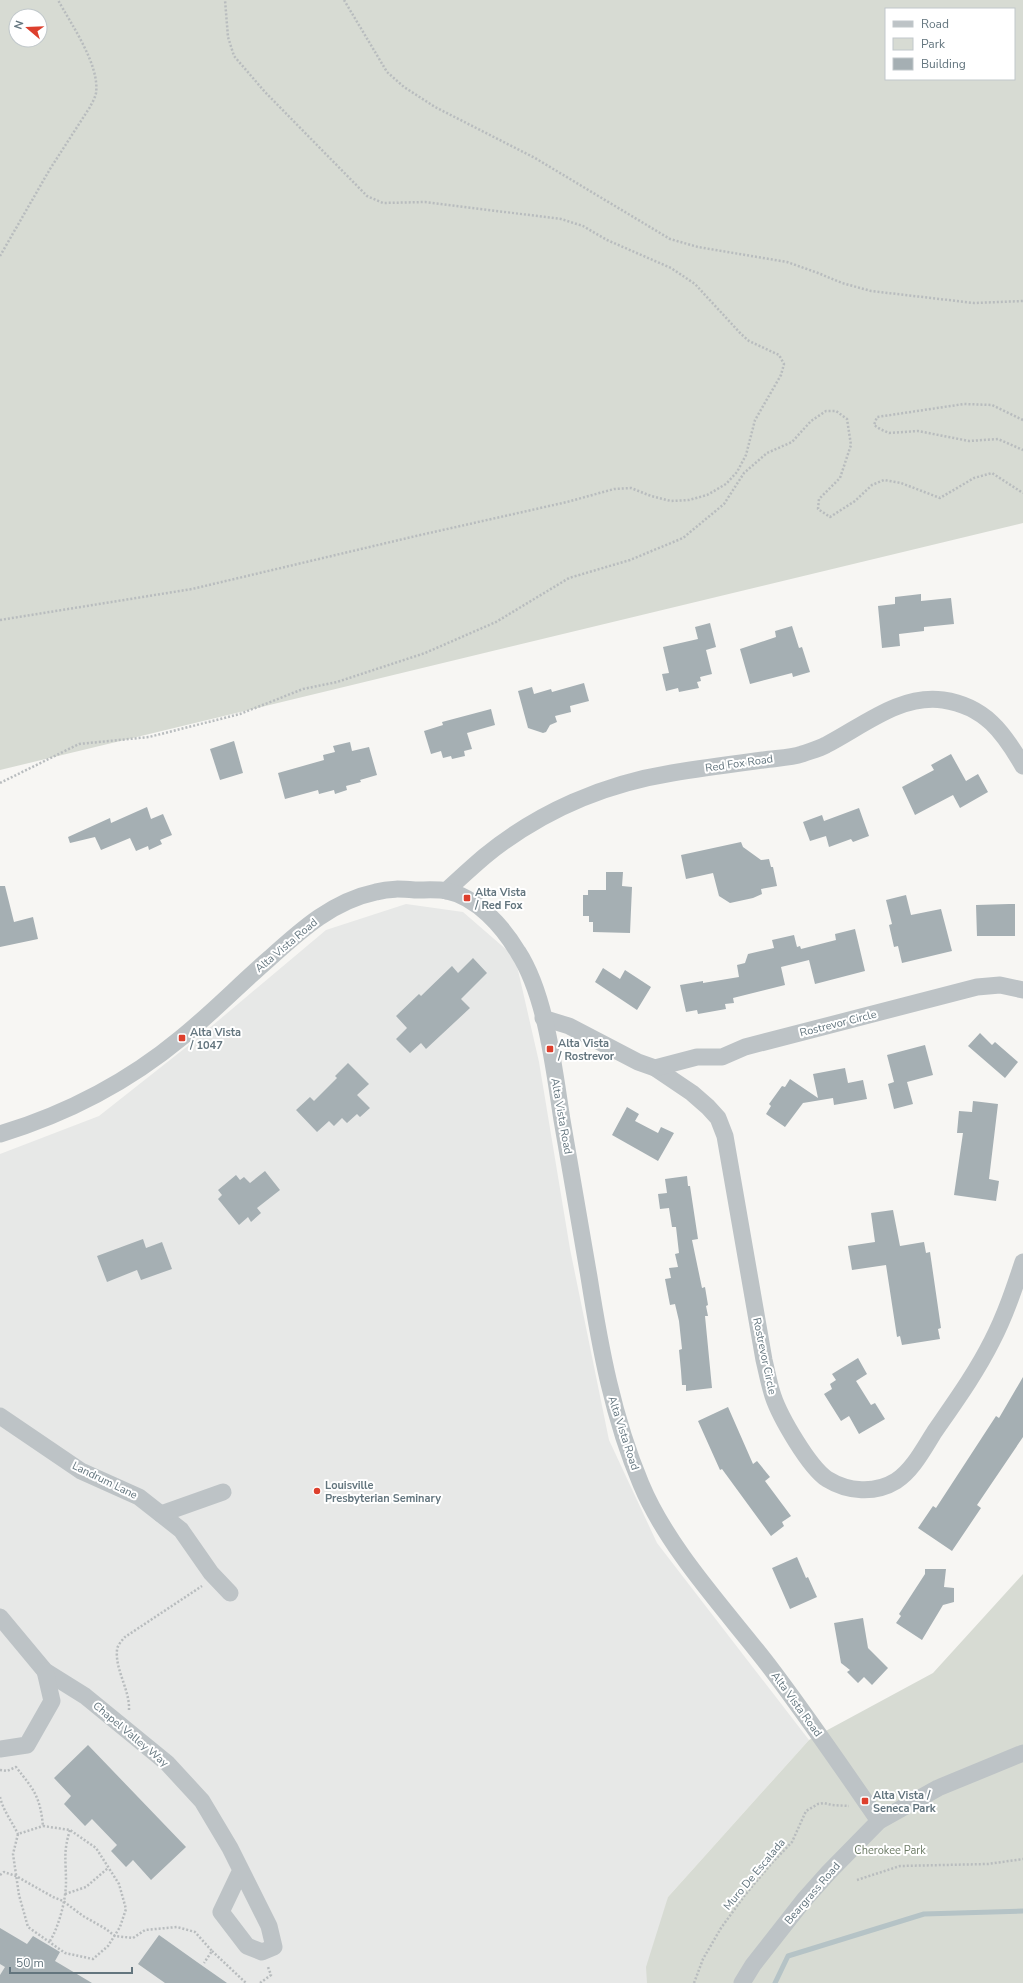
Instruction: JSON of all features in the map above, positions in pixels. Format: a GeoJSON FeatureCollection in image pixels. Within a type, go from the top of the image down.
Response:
{"type":"FeatureCollection","features":[{"type":"Feature","properties":{"kind":"street","name":"Red Fox Road"},"geometry":{"type":"LineString","coordinates":[[446,891],[486,855],[534,822],[561,806],[606,789],[642,778],[799,755],[824,746],[891,709],[917,700],[931,699],[955,703],[984,716],[1002,733],[1023,766]]}},
{"type":"Feature","properties":{"kind":"street","name":"Alta Vista Road"},"geometry":{"type":"LineString","coordinates":[[0,1134],[60,1111],[114,1085],[151,1062],[182,1038],[304,927],[329,911],[358,897],[391,889],[446,891],[467,898],[503,930],[520,954],[531,976],[543,1018],[556,1080],[605,1366],[624,1440],[642,1488],[661,1522],[686,1559],[785,1687],[879,1821]]}},
{"type":"Feature","properties":{"kind":"street","name":"Rostrevor Circle"},"geometry":{"type":"LineString","coordinates":[[655,1068],[697,1057],[722,1057],[745,1046],[977,987],[1000,985],[1023,990]]}},
{"type":"Feature","properties":{"kind":"street","name":"Rostrevor Circle"},"geometry":{"type":"LineString","coordinates":[[543,1018],[569,1026],[638,1062],[655,1068],[692,1093],[708,1107],[722,1126],[764,1360],[773,1396],[794,1438],[815,1466],[827,1478],[850,1490],[875,1490],[897,1480],[915,1462],[973,1375],[993,1340],[1009,1304],[1023,1262]]}},
{"type":"Feature","properties":{"kind":"street","name":"Landrum Lane"},"geometry":{"type":"LineString","coordinates":[[0,1416],[81,1470],[139,1496],[181,1530],[215,1578],[230,1593]]}},
{"type":"Feature","properties":{"kind":"street"},"geometry":{"type":"LineString","coordinates":[[161,1514],[223,1492]]}},
{"type":"Feature","properties":{"kind":"street","name":"Chapel Valley Way"},"geometry":{"type":"LineString","coordinates":[[0,1617],[45,1671],[85,1696],[167,1763],[202,1801],[230,1848],[241,1870]]}},
{"type":"Feature","properties":{"kind":"street"},"geometry":{"type":"LineString","coordinates":[[0,1749],[27,1745],[52,1701],[45,1671]]}},
{"type":"Feature","properties":{"kind":"street","name":"Beargrass Road"},"geometry":{"type":"LineString","coordinates":[[742,1983],[753,1965],[804,1900],[879,1821],[938,1788],[1023,1752]]}},
{"type":"Feature","properties":{"kind":"path"},"geometry":{"type":"LineString","coordinates":[[0,256],[14,229],[90,107],[96,94],[95,79],[90,62],[58,0]]}},
{"type":"Feature","properties":{"kind":"path"},"geometry":{"type":"LineString","coordinates":[[0,620],[192,589],[567,502],[614,489],[631,488],[651,496],[671,501],[689,500],[707,495],[726,484],[737,472],[746,455],[755,420],[781,375],[784,364],[779,355],[749,341],[695,284],[671,268],[607,240],[583,226],[561,219],[425,202],[383,203],[367,196],[265,92],[234,56],[228,37],[226,0]]}},
{"type":"Feature","properties":{"kind":"path"},"geometry":{"type":"LineString","coordinates":[[344,0],[387,72],[404,87],[435,107],[535,158],[670,239],[698,246],[787,262],[842,283],[871,291],[974,303],[1023,301]]}},
{"type":"Feature","properties":{"kind":"path"},"geometry":{"type":"LineString","coordinates":[[1023,420],[992,405],[964,404],[877,418],[874,424],[880,429],[889,432],[918,431],[968,441],[998,439],[1023,450]]}},
{"type":"Feature","properties":{"kind":"path"},"geometry":{"type":"LineString","coordinates":[[0,783],[79,744],[149,737],[240,714],[303,689],[337,682],[425,653],[496,622],[568,578],[630,560],[682,538],[724,504],[744,473],[767,453],[792,442],[811,422],[826,411],[836,411],[847,420],[851,445],[840,478],[819,499],[818,509],[830,517],[855,501],[872,484],[884,480],[901,483],[940,498],[974,478],[992,473],[1023,493]]}},
{"type":"Feature","properties":{"kind":"path"},"geometry":{"type":"LineString","coordinates":[[123,1727],[128,1713],[129,1700],[119,1666],[117,1650],[121,1643],[125,1637],[215,1578]]}},
{"type":"Feature","properties":{"kind":"path"},"geometry":{"type":"LineString","coordinates":[[0,1770],[7,1771],[16,1767],[28,1782],[38,1798],[42,1826]]}},
{"type":"Feature","properties":{"kind":"path"},"geometry":{"type":"LineString","coordinates":[[0,1797],[2,1805],[18,1834],[12,1854],[19,1895],[28,1927],[50,1941],[64,1953],[93,1960],[108,1946],[126,1909],[119,1884],[96,1848],[70,1830],[42,1826],[18,1834]]}},
{"type":"Feature","properties":{"kind":"path","name":"Muro De Escalada"},"geometry":{"type":"LineString","coordinates":[[694,1983],[703,1959],[721,1928],[745,1895],[792,1842],[806,1811],[824,1802],[827,1804],[854,1806]]}},
{"type":"Feature","properties":{"kind":"path"},"geometry":{"type":"LineString","coordinates":[[50,1941],[58,1929],[66,1882],[64,1861],[65,1846],[70,1830]]}},
{"type":"Feature","properties":{"kind":"path"},"geometry":{"type":"LineString","coordinates":[[857,1880],[900,1866],[988,1864],[1023,1859]]}},
{"type":"Feature","properties":{"kind":"path"},"geometry":{"type":"LineString","coordinates":[[64,1894],[86,1887],[108,1868]]}},
{"type":"Feature","properties":{"kind":"path"},"geometry":{"type":"LineString","coordinates":[[0,1875],[4,1872],[16,1876],[63,1901],[83,1916],[106,1929],[114,1936],[133,1938],[145,1930],[178,1927],[195,1932],[212,1951],[246,1983]]}},
{"type":"Feature","properties":{"kind":"path"},"geometry":{"type":"LineString","coordinates":[[204,1963],[212,1951]]}},
{"type":"Feature","properties":{"kind":"shaded area","name":"Louisville Presbyterian Seminary"},"geometry":{"type":"Polygon","coordinates":[[[406,904],[463,912],[515,957],[539,1062],[570,1249],[609,1440],[657,1543],[809,1740],[668,1897],[654,1983],[0,1983],[0,1154],[99,1116],[194,1041],[326,930],[406,904]]]}},
{"type":"Feature","properties":{"kind":"green space"},"geometry":{"type":"Polygon","coordinates":[[[0,0],[1023,0],[1023,523],[0,770],[0,0]]]}},
{"type":"Feature","properties":{"kind":"green space","name":"Cherokee Park"},"geometry":{"type":"Polygon","coordinates":[[[1023,1574],[1023,1983],[647,1983],[646,1967],[668,1897],[809,1740],[933,1673],[1023,1574]]]}},
{"type":"Feature","properties":{"kind":"building"},"geometry":{"type":"Polygon","coordinates":[[[921,594],[921,601],[951,598],[954,624],[924,627],[924,631],[899,634],[900,646],[882,648],[878,606],[895,604],[895,597],[921,594]]]}},
{"type":"Feature","properties":{"kind":"building"},"geometry":{"type":"Polygon","coordinates":[[[710,623],[716,647],[706,650],[712,674],[700,677],[701,681],[697,682],[699,688],[679,692],[678,688],[666,691],[662,674],[669,673],[663,647],[698,639],[695,627],[710,623]]]}},
{"type":"Feature","properties":{"kind":"building"},"geometry":{"type":"Polygon","coordinates":[[[792,626],[799,648],[802,647],[810,672],[793,677],[792,673],[750,684],[740,649],[776,637],[775,631],[792,626]]]}},
{"type":"Feature","properties":{"kind":"building"},"geometry":{"type":"Polygon","coordinates":[[[584,683],[589,701],[570,706],[571,712],[555,716],[557,722],[550,725],[546,732],[543,733],[528,728],[518,691],[532,687],[534,694],[551,689],[552,692],[584,683]]]}},
{"type":"Feature","properties":{"kind":"building"},"geometry":{"type":"Polygon","coordinates":[[[491,709],[495,725],[467,733],[472,749],[464,751],[465,756],[452,759],[451,756],[443,758],[441,751],[431,754],[424,731],[443,725],[442,722],[491,709]]]}},
{"type":"Feature","properties":{"kind":"building"},"geometry":{"type":"Polygon","coordinates":[[[234,741],[243,773],[220,780],[210,749],[234,741]]]}},
{"type":"Feature","properties":{"kind":"building"},"geometry":{"type":"Polygon","coordinates":[[[350,742],[352,751],[369,747],[377,775],[360,780],[361,782],[346,786],[347,790],[335,794],[334,790],[319,794],[318,790],[285,799],[278,773],[324,760],[323,755],[335,752],[333,746],[350,742]]]}},
{"type":"Feature","properties":{"kind":"building"},"geometry":{"type":"Polygon","coordinates":[[[951,754],[966,781],[978,774],[988,792],[960,808],[953,795],[915,815],[902,787],[934,770],[931,765],[951,754]]]}},
{"type":"Feature","properties":{"kind":"building"},"geometry":{"type":"Polygon","coordinates":[[[147,807],[151,819],[163,814],[172,835],[160,840],[162,844],[149,850],[148,846],[136,851],[130,838],[101,850],[95,837],[70,843],[68,837],[110,818],[111,823],[147,807]]]}},
{"type":"Feature","properties":{"kind":"building"},"geometry":{"type":"Polygon","coordinates":[[[859,808],[869,836],[853,842],[851,839],[829,847],[826,836],[810,841],[803,822],[822,815],[824,821],[859,808]]]}},
{"type":"Feature","properties":{"kind":"building"},"geometry":{"type":"Polygon","coordinates":[[[741,842],[743,847],[761,860],[769,859],[771,867],[773,867],[777,886],[761,889],[762,894],[753,898],[730,903],[719,896],[713,873],[686,879],[681,855],[741,842]]]}},
{"type":"Feature","properties":{"kind":"building"},"geometry":{"type":"Polygon","coordinates":[[[606,872],[623,872],[622,886],[632,887],[630,933],[593,932],[593,922],[589,922],[589,916],[583,916],[583,895],[588,895],[588,890],[606,890],[606,872]]]}},
{"type":"Feature","properties":{"kind":"building"},"geometry":{"type":"Polygon","coordinates":[[[0,886],[5,886],[14,922],[33,917],[38,939],[0,947],[0,886]]]}},
{"type":"Feature","properties":{"kind":"building"},"geometry":{"type":"Polygon","coordinates":[[[906,895],[911,915],[941,909],[952,951],[902,963],[898,946],[894,947],[889,925],[892,924],[886,900],[906,895]]]}},
{"type":"Feature","properties":{"kind":"building"},"geometry":{"type":"Polygon","coordinates":[[[1015,904],[1015,936],[977,936],[976,905],[1015,904]]]}},
{"type":"Feature","properties":{"kind":"building"},"geometry":{"type":"Polygon","coordinates":[[[855,929],[865,971],[815,984],[809,960],[781,967],[785,985],[733,998],[734,1003],[725,1004],[726,1009],[698,1014],[697,1010],[686,1012],[680,985],[739,977],[737,965],[745,963],[748,954],[774,948],[772,940],[794,935],[797,947],[800,946],[801,949],[836,940],[835,934],[855,929]]]}},
{"type":"Feature","properties":{"kind":"building"},"geometry":{"type":"Polygon","coordinates":[[[473,958],[487,973],[461,999],[470,1008],[426,1049],[421,1043],[410,1053],[396,1039],[407,1028],[396,1016],[419,994],[421,996],[452,966],[458,973],[473,958]]]}},
{"type":"Feature","properties":{"kind":"building"},"geometry":{"type":"Polygon","coordinates":[[[603,968],[620,979],[625,970],[651,987],[637,1010],[595,982],[603,968]]]}},
{"type":"Feature","properties":{"kind":"building"},"geometry":{"type":"Polygon","coordinates":[[[980,1033],[992,1045],[995,1042],[1018,1062],[1005,1078],[968,1046],[980,1033]]]}},
{"type":"Feature","properties":{"kind":"building"},"geometry":{"type":"Polygon","coordinates":[[[925,1045],[933,1075],[907,1082],[913,1104],[894,1109],[888,1084],[894,1082],[887,1055],[925,1045]]]}},
{"type":"Feature","properties":{"kind":"building"},"geometry":{"type":"Polygon","coordinates":[[[348,1063],[369,1084],[357,1095],[370,1108],[360,1117],[357,1114],[347,1123],[342,1118],[334,1126],[329,1121],[317,1132],[296,1110],[310,1097],[314,1101],[337,1078],[335,1076],[348,1063]]]}},
{"type":"Feature","properties":{"kind":"building"},"geometry":{"type":"Polygon","coordinates":[[[845,1068],[848,1083],[863,1080],[867,1099],[834,1105],[833,1098],[803,1103],[785,1127],[766,1114],[771,1106],[769,1104],[782,1086],[785,1087],[790,1079],[818,1098],[813,1074],[845,1068]]]}},
{"type":"Feature","properties":{"kind":"building"},"geometry":{"type":"Polygon","coordinates":[[[973,1101],[998,1104],[989,1179],[999,1181],[996,1201],[954,1195],[963,1133],[957,1133],[959,1111],[972,1112],[973,1101]]]}},
{"type":"Feature","properties":{"kind":"building"},"geometry":{"type":"Polygon","coordinates":[[[627,1107],[639,1114],[635,1121],[658,1133],[661,1127],[674,1133],[658,1161],[612,1135],[627,1107]]]}},
{"type":"Feature","properties":{"kind":"building"},"geometry":{"type":"Polygon","coordinates":[[[265,1171],[280,1190],[257,1208],[261,1213],[251,1222],[248,1217],[239,1225],[218,1199],[222,1195],[218,1190],[236,1175],[240,1180],[244,1177],[250,1183],[265,1171]]]}},
{"type":"Feature","properties":{"kind":"building"},"geometry":{"type":"Polygon","coordinates":[[[687,1176],[688,1186],[690,1186],[698,1239],[692,1240],[702,1288],[705,1287],[708,1305],[706,1306],[708,1316],[705,1316],[712,1388],[686,1391],[686,1385],[682,1385],[679,1350],[682,1349],[679,1321],[675,1304],[670,1305],[665,1279],[671,1278],[669,1268],[678,1267],[675,1254],[679,1253],[676,1227],[672,1227],[669,1208],[660,1209],[658,1194],[667,1193],[665,1179],[687,1176]]]}},
{"type":"Feature","properties":{"kind":"building"},"geometry":{"type":"Polygon","coordinates":[[[893,1210],[900,1246],[924,1242],[926,1253],[930,1252],[941,1328],[938,1329],[940,1339],[902,1345],[900,1336],[897,1337],[886,1265],[852,1270],[848,1246],[875,1242],[871,1213],[893,1210]]]}},
{"type":"Feature","properties":{"kind":"building"},"geometry":{"type":"Polygon","coordinates":[[[143,1239],[146,1248],[162,1242],[172,1269],[141,1280],[137,1270],[107,1282],[97,1256],[143,1239]]]}},
{"type":"Feature","properties":{"kind":"building"},"geometry":{"type":"Polygon","coordinates":[[[858,1358],[867,1374],[856,1381],[871,1405],[875,1403],[885,1419],[859,1434],[849,1416],[841,1421],[824,1394],[832,1389],[830,1384],[836,1380],[832,1374],[858,1358]]]}},
{"type":"Feature","properties":{"kind":"building"},"geometry":{"type":"Polygon","coordinates":[[[1023,1377],[1023,1437],[977,1505],[981,1508],[952,1551],[918,1528],[933,1506],[936,1508],[996,1416],[999,1418],[1023,1377]]]}},
{"type":"Feature","properties":{"kind":"building"},"geometry":{"type":"Polygon","coordinates":[[[728,1407],[753,1464],[757,1461],[770,1477],[765,1481],[791,1516],[782,1522],[784,1526],[771,1536],[722,1469],[720,1470],[698,1421],[728,1407]]]}},
{"type":"Feature","properties":{"kind":"building"},"geometry":{"type":"Polygon","coordinates":[[[797,1557],[806,1578],[808,1577],[817,1597],[790,1609],[772,1568],[797,1557]]]}},
{"type":"Feature","properties":{"kind":"building"},"geometry":{"type":"Polygon","coordinates":[[[925,1569],[946,1569],[944,1587],[954,1588],[954,1602],[943,1605],[922,1640],[896,1623],[901,1616],[899,1614],[925,1574],[925,1569]]]}},
{"type":"Feature","properties":{"kind":"building"},"geometry":{"type":"Polygon","coordinates":[[[863,1618],[868,1648],[888,1668],[872,1685],[864,1677],[858,1683],[847,1672],[850,1670],[841,1663],[834,1623],[863,1618]]]}},
{"type":"Feature","properties":{"kind":"building"},"geometry":{"type":"Polygon","coordinates":[[[88,1745],[186,1847],[151,1880],[133,1860],[126,1867],[111,1851],[117,1845],[92,1819],[85,1826],[64,1804],[71,1796],[54,1778],[88,1745]]]}},
{"type":"Feature","properties":{"kind":"building"},"geometry":{"type":"Polygon","coordinates":[[[0,1928],[27,1944],[33,1936],[60,1952],[55,1961],[92,1983],[0,1983],[0,1975],[5,1967],[0,1964],[0,1928]]]}},
{"type":"Feature","properties":{"kind":"building"},"geometry":{"type":"Polygon","coordinates":[[[159,1935],[227,1983],[165,1983],[138,1964],[159,1935]]]}},
{"type":"Feature","properties":{"kind":"waterway"},"geometry":{"type":"LineString","coordinates":[[775,1983],[788,1956],[924,1914],[1023,1911]]}},
{"type":"Feature","properties":{"kind":"place","name":"Alta Vista / Red Fox"},"geometry":{"type":"Point","coordinates":[467,898]}},
{"type":"Feature","properties":{"kind":"place","name":"Alta Vista / 1047"},"geometry":{"type":"Point","coordinates":[182,1038]}},
{"type":"Feature","properties":{"kind":"place","name":"Alta Vista / Rostrevor"},"geometry":{"type":"Point","coordinates":[550,1049]}},
{"type":"Feature","properties":{"kind":"place","name":"Louisville Presbyterian Seminary"},"geometry":{"type":"Point","coordinates":[317,1491]}},
{"type":"Feature","properties":{"kind":"place","name":"Alta Vista / Seneca Park"},"geometry":{"type":"Point","coordinates":[865,1801]}}]}
